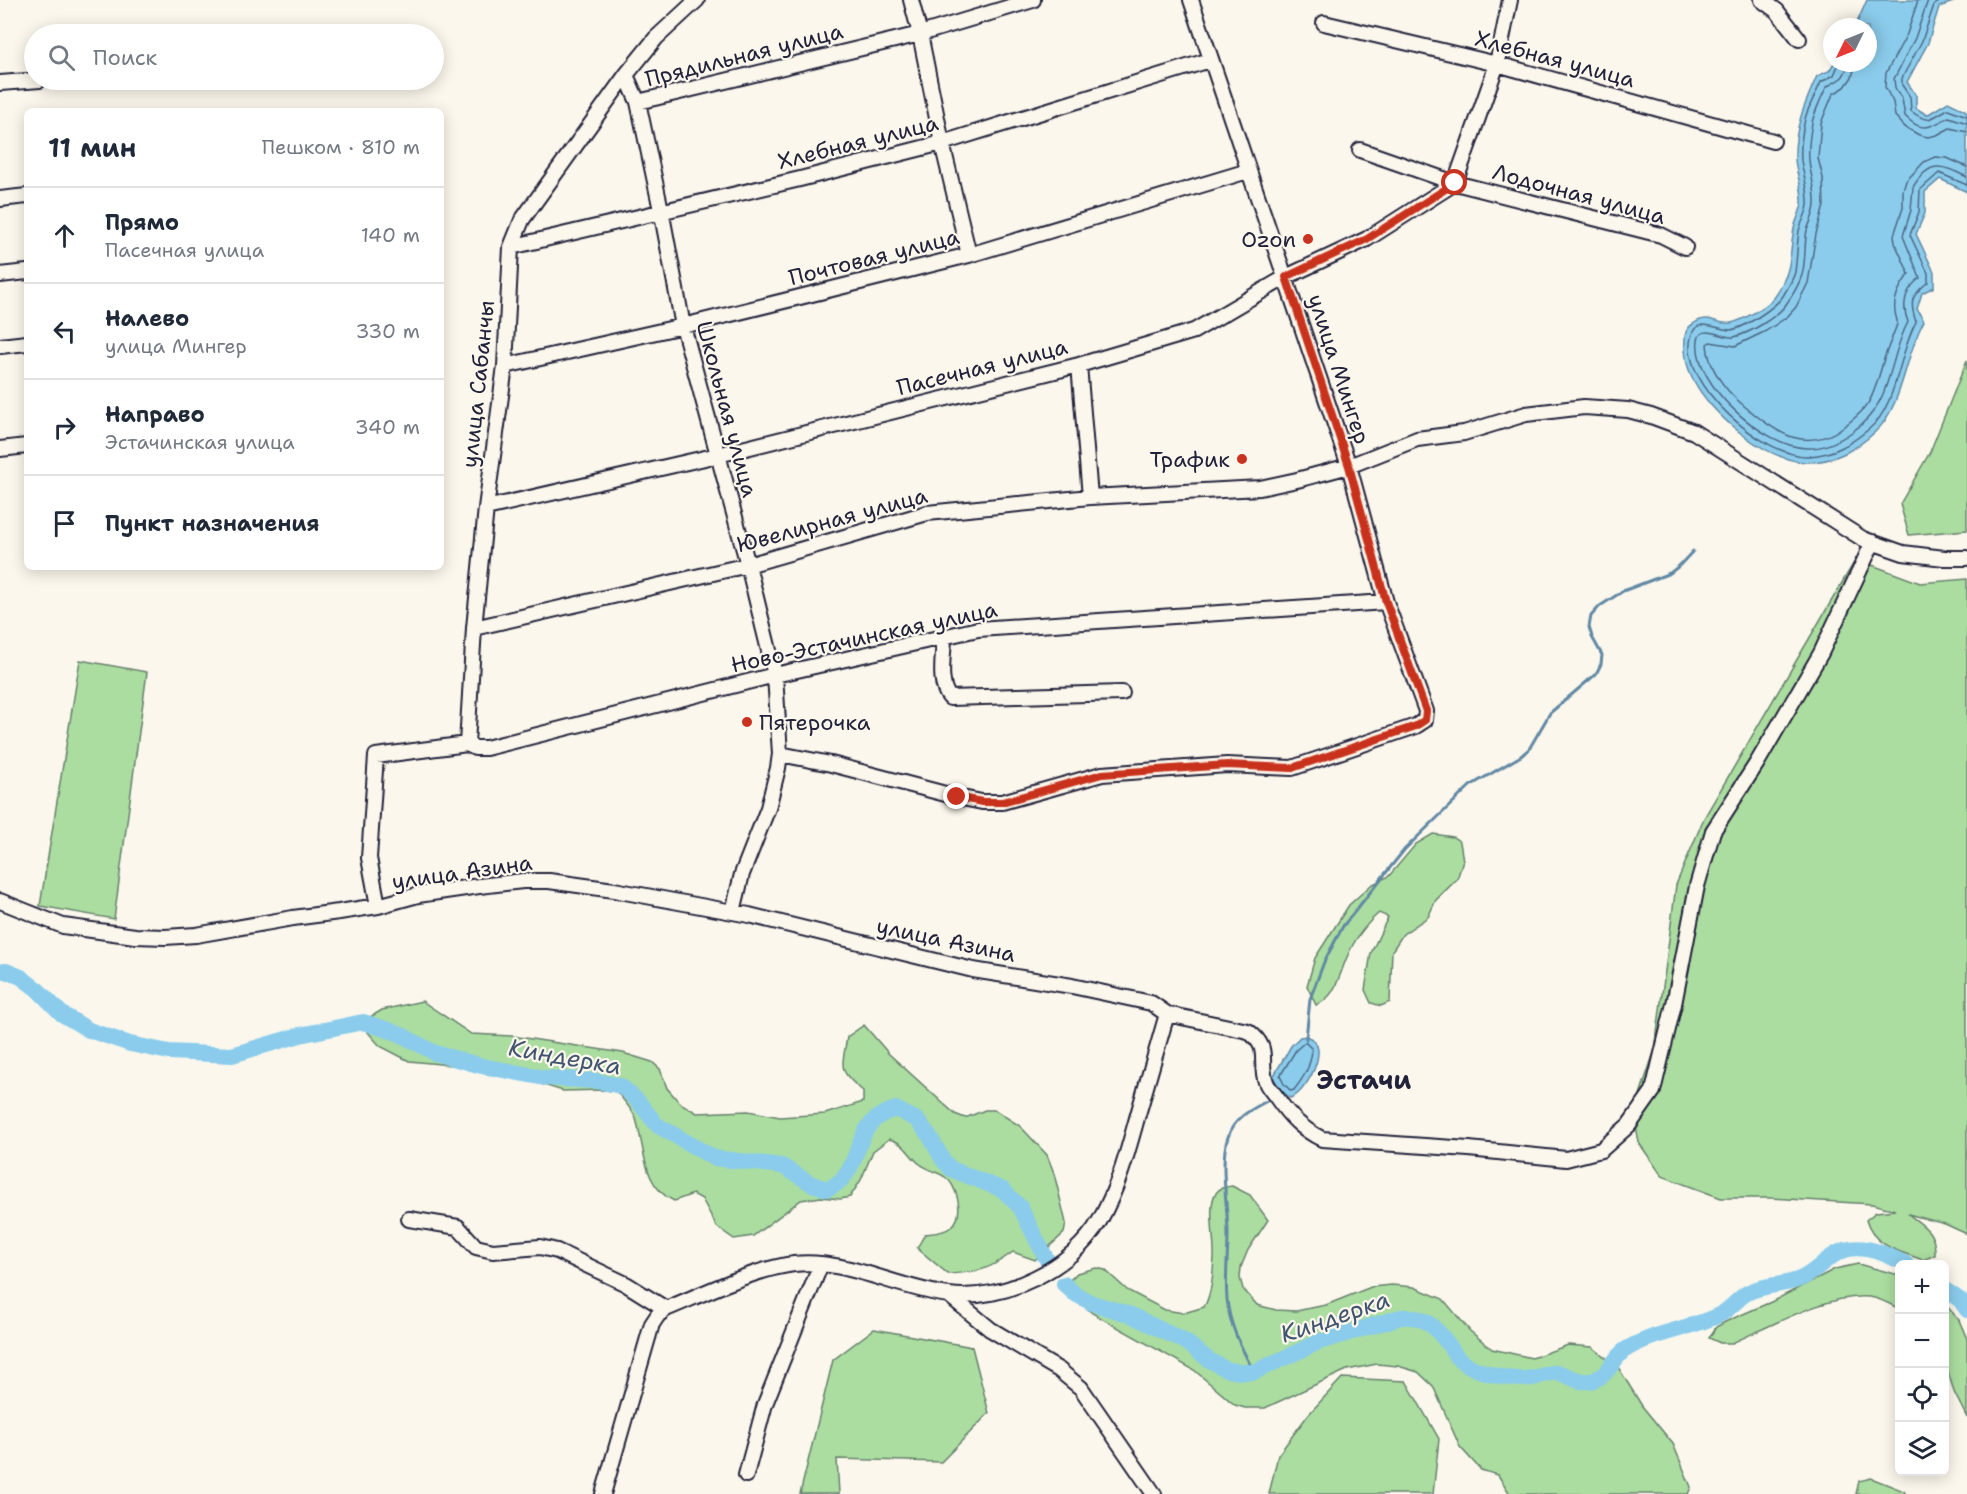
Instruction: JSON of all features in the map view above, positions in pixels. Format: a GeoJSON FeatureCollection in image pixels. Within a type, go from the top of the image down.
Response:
{"type":"FeatureCollection","features":[{"type":"Feature","properties":{"kind":"street","name":"улица Сабанчы"},"geometry":{"type":"LineString","coordinates":[[467,744],[474,628],[504,366],[511,247],[522,220],[626,75],[656,38],[697,0]]}},
{"type":"Feature","properties":{"kind":"street"},"geometry":{"type":"LineString","coordinates":[[910,0],[920,34],[942,143],[969,255]]}},
{"type":"Feature","properties":{"kind":"street","name":"Прядильная улица"},"geometry":{"type":"LineString","coordinates":[[638,102],[920,34],[1033,0]]}},
{"type":"Feature","properties":{"kind":"street","name":"улица Мингер"},"geometry":{"type":"LineString","coordinates":[[780,754],[831,764],[974,800],[1002,802],[1102,774],[1227,765],[1292,768],[1416,726],[1425,720],[1426,711],[1386,602],[1349,466],[1191,0]]}},
{"type":"Feature","properties":{"kind":"street"},"geometry":{"type":"LineString","coordinates":[[1455,183],[1497,64],[1510,0]]}},
{"type":"Feature","properties":{"kind":"street"},"geometry":{"type":"LineString","coordinates":[[1762,0],[1777,11],[1799,39]]}},
{"type":"Feature","properties":{"kind":"street","name":"Хлебная улица"},"geometry":{"type":"LineString","coordinates":[[1324,23],[1497,64],[1773,141]]}},
{"type":"Feature","properties":{"kind":"street","name":"Хлебная улица"},"geometry":{"type":"LineString","coordinates":[[511,247],[942,143],[1210,60]]}},
{"type":"Feature","properties":{"kind":"street","name":"Школьная улица"},"geometry":{"type":"LineString","coordinates":[[626,75],[638,102],[662,210],[683,326],[748,565],[775,675],[780,754],[768,808],[742,874],[733,912]]}},
{"type":"Feature","properties":{"kind":"street"},"geometry":{"type":"LineString","coordinates":[[0,83],[24,81]]}},
{"type":"Feature","properties":{"kind":"street","name":"Лодочная улица"},"geometry":{"type":"LineString","coordinates":[[1360,150],[1455,183],[1661,235],[1685,247]]}},
{"type":"Feature","properties":{"kind":"street","name":"Почтовая улица"},"geometry":{"type":"LineString","coordinates":[[504,366],[683,326],[969,255],[1248,171]]}},
{"type":"Feature","properties":{"kind":"street","name":"Пасечная улица"},"geometry":{"type":"LineString","coordinates":[[486,508],[718,455],[1079,365],[1194,331],[1286,277],[1367,239],[1455,183]]}},
{"type":"Feature","properties":{"kind":"street"},"geometry":{"type":"LineString","coordinates":[[0,199],[24,196]]}},
{"type":"Feature","properties":{"kind":"street"},"geometry":{"type":"LineString","coordinates":[[0,275],[24,272]]}},
{"type":"Feature","properties":{"kind":"street"},"geometry":{"type":"LineString","coordinates":[[0,346],[24,343]]}},
{"type":"Feature","properties":{"kind":"street"},"geometry":{"type":"LineString","coordinates":[[1079,365],[1090,497]]}},
{"type":"Feature","properties":{"kind":"street","name":"Ювелирная улица"},"geometry":{"type":"LineString","coordinates":[[474,628],[748,565],[927,513],[1090,497],[1260,488],[1349,466],[1417,439],[1464,434],[1526,414],[1584,407],[1628,410],[1694,432],[1863,539],[1903,553],[1967,558]]}},
{"type":"Feature","properties":{"kind":"street"},"geometry":{"type":"LineString","coordinates":[[0,450],[24,446]]}},
{"type":"Feature","properties":{"kind":"street","name":"улица Азина"},"geometry":{"type":"LineString","coordinates":[[0,901],[27,914],[63,926],[135,936],[165,937],[196,935],[378,906],[418,895],[523,881],[549,881],[614,890],[733,912],[961,967],[1072,986],[1151,1003],[1167,1014],[1248,1031],[1258,1039],[1263,1050],[1266,1082],[1288,1115],[1304,1130],[1322,1139],[1469,1149],[1566,1159],[1601,1150],[1629,1125],[1653,1091],[1674,1004],[1697,886],[1713,831],[1757,763],[1821,653],[1873,542]]}},
{"type":"Feature","properties":{"kind":"street","name":"Ново-Эстачинская улица"},"geometry":{"type":"LineString","coordinates":[[467,744],[475,748],[486,748],[775,675],[978,629],[1386,602]]}},
{"type":"Feature","properties":{"kind":"street"},"geometry":{"type":"LineString","coordinates":[[944,637],[943,683],[945,693],[950,698],[1122,693]]}},
{"type":"Feature","properties":{"kind":"street"},"geometry":{"type":"LineString","coordinates":[[378,906],[369,858],[376,756],[467,744]]}},
{"type":"Feature","properties":{"kind":"street"},"geometry":{"type":"LineString","coordinates":[[603,1494],[652,1324],[666,1309],[761,1271],[797,1264],[821,1264],[950,1296],[1006,1290],[1031,1281],[1065,1259],[1085,1240],[1099,1222],[1118,1184],[1167,1014]]}},
{"type":"Feature","properties":{"kind":"street"},"geometry":{"type":"LineString","coordinates":[[408,1219],[458,1227],[476,1247],[493,1251],[540,1247],[557,1251],[626,1284],[666,1309]]}},
{"type":"Feature","properties":{"kind":"street"},"geometry":{"type":"LineString","coordinates":[[746,1475],[765,1404],[821,1264]]}},
{"type":"Feature","properties":{"kind":"street"},"geometry":{"type":"LineString","coordinates":[[950,1296],[990,1329],[1059,1370],[1081,1388],[1154,1494]]}},
{"type":"Feature","properties":{"kind":"green space"},"geometry":{"type":"Polygon","coordinates":[[[1967,360],[1967,530],[1909,535],[1900,504],[1930,452],[1967,360]]]}},
{"type":"Feature","properties":{"kind":"green space"},"geometry":{"type":"Polygon","coordinates":[[[1856,559],[1920,583],[1967,579],[1967,1234],[1945,1224],[1908,1214],[1928,1230],[1935,1247],[1935,1255],[1923,1260],[1896,1250],[1874,1236],[1866,1220],[1876,1212],[1895,1210],[1872,1204],[1771,1198],[1721,1198],[1662,1176],[1639,1143],[1634,1113],[1655,1049],[1676,885],[1704,818],[1856,559]]]}},
{"type":"Feature","properties":{"kind":"green space"},"geometry":{"type":"Polygon","coordinates":[[[80,660],[147,672],[114,919],[40,906],[80,660]]]}},
{"type":"Feature","properties":{"kind":"green space"},"geometry":{"type":"Polygon","coordinates":[[[1433,834],[1453,837],[1460,842],[1463,861],[1457,879],[1436,900],[1428,917],[1403,934],[1392,951],[1390,1002],[1381,1006],[1371,1003],[1365,990],[1371,953],[1388,917],[1379,913],[1354,944],[1333,991],[1316,1005],[1307,986],[1315,958],[1349,905],[1371,885],[1389,876],[1416,844],[1433,834]]]}},
{"type":"Feature","properties":{"kind":"green space"},"geometry":{"type":"Polygon","coordinates":[[[422,1001],[471,1034],[512,1036],[623,1053],[652,1062],[660,1069],[667,1088],[680,1103],[697,1113],[748,1111],[780,1117],[825,1114],[863,1102],[863,1091],[845,1073],[843,1062],[847,1037],[864,1025],[889,1054],[955,1114],[965,1118],[985,1110],[995,1110],[1020,1126],[1047,1155],[1054,1173],[1066,1223],[1064,1233],[1035,1260],[1013,1252],[982,1269],[948,1274],[917,1248],[925,1234],[945,1230],[955,1222],[959,1209],[953,1187],[945,1177],[920,1164],[903,1146],[889,1139],[873,1151],[861,1180],[850,1197],[801,1200],[753,1236],[734,1239],[717,1227],[702,1199],[693,1194],[674,1201],[656,1186],[646,1165],[636,1119],[617,1092],[563,1091],[492,1069],[409,1061],[380,1046],[366,1030],[365,1020],[382,1010],[422,1001]]]}},
{"type":"Feature","properties":{"kind":"green space"},"geometry":{"type":"Polygon","coordinates":[[[1232,1186],[1250,1195],[1268,1220],[1248,1250],[1241,1267],[1240,1278],[1243,1289],[1257,1305],[1276,1310],[1296,1311],[1326,1305],[1371,1287],[1392,1285],[1414,1287],[1443,1299],[1470,1331],[1492,1349],[1532,1358],[1568,1345],[1592,1347],[1618,1367],[1642,1406],[1673,1444],[1691,1487],[1688,1494],[1510,1494],[1498,1475],[1481,1470],[1460,1447],[1433,1386],[1418,1372],[1398,1366],[1377,1364],[1347,1370],[1265,1408],[1245,1408],[1235,1405],[1194,1370],[1092,1313],[1081,1303],[1070,1280],[1077,1273],[1096,1268],[1105,1270],[1127,1290],[1165,1310],[1184,1313],[1204,1307],[1210,1290],[1213,1270],[1213,1198],[1219,1190],[1232,1186]]]}},
{"type":"Feature","properties":{"kind":"green space"},"geometry":{"type":"Polygon","coordinates":[[[1858,1264],[1895,1274],[1895,1307],[1869,1297],[1853,1297],[1799,1312],[1732,1343],[1720,1343],[1709,1338],[1716,1327],[1835,1269],[1858,1264]]]}},
{"type":"Feature","properties":{"kind":"green space"},"geometry":{"type":"Polygon","coordinates":[[[1949,1309],[1959,1320],[1967,1339],[1967,1418],[1954,1392],[1949,1375],[1949,1309]]]}},
{"type":"Feature","properties":{"kind":"green space"},"geometry":{"type":"Polygon","coordinates":[[[874,1329],[972,1347],[989,1413],[941,1462],[837,1459],[839,1494],[800,1494],[833,1360],[874,1329]]]}},
{"type":"Feature","properties":{"kind":"green space"},"geometry":{"type":"Polygon","coordinates":[[[1342,1378],[1406,1381],[1439,1439],[1433,1494],[1269,1494],[1278,1455],[1308,1415],[1342,1378]]]}},
{"type":"Feature","properties":{"kind":"green space"},"geometry":{"type":"Polygon","coordinates":[[[1871,1478],[1904,1491],[1906,1494],[1856,1494],[1859,1481],[1871,1478]]]}},
{"type":"Feature","properties":{"kind":"water"},"geometry":{"type":"Polygon","coordinates":[[[1867,0],[1959,0],[1939,7],[1928,43],[1907,82],[1916,95],[1916,108],[1927,115],[1948,102],[1967,113],[1967,192],[1940,179],[1925,192],[1925,213],[1916,234],[1934,272],[1934,287],[1922,293],[1917,309],[1924,321],[1892,409],[1875,432],[1844,454],[1816,462],[1790,460],[1757,445],[1712,407],[1701,393],[1689,369],[1685,354],[1685,337],[1687,330],[1693,324],[1704,319],[1731,323],[1758,311],[1775,297],[1779,290],[1788,270],[1795,226],[1802,203],[1795,148],[1801,116],[1808,96],[1817,76],[1827,72],[1877,72],[1877,18],[1859,18],[1867,0]]]}},
{"type":"Feature","properties":{"kind":"water"},"geometry":{"type":"Polygon","coordinates":[[[1307,1036],[1318,1048],[1316,1064],[1302,1089],[1290,1098],[1280,1089],[1273,1077],[1291,1046],[1300,1037],[1307,1036]]]}},
{"type":"Feature","properties":{"kind":"waterway"},"geometry":{"type":"LineString","coordinates":[[1306,1039],[1310,999],[1324,962],[1343,926],[1405,849],[1470,786],[1529,749],[1550,713],[1596,674],[1602,655],[1589,627],[1591,616],[1600,606],[1623,591],[1670,573],[1693,551]]}},
{"type":"Feature","properties":{"kind":"waterway","name":"Киндерка"},"geometry":{"type":"LineString","coordinates":[[0,972],[6,971],[21,977],[62,1014],[89,1030],[130,1044],[169,1052],[232,1055],[300,1035],[363,1022],[398,1033],[435,1053],[482,1066],[545,1078],[596,1081],[621,1086],[637,1100],[657,1125],[714,1158],[782,1166],[812,1184],[827,1189],[840,1182],[848,1172],[870,1125],[880,1116],[896,1109],[917,1120],[951,1169],[1003,1190],[1020,1207],[1047,1260]]}},
{"type":"Feature","properties":{"kind":"waterway"},"geometry":{"type":"LineString","coordinates":[[1254,1372],[1237,1337],[1228,1309],[1226,1283],[1228,1234],[1224,1159],[1225,1147],[1234,1125],[1249,1111],[1267,1101]]}},
{"type":"Feature","properties":{"kind":"waterway","name":"Киндерка"},"geometry":{"type":"LineString","coordinates":[[1064,1284],[1075,1294],[1092,1303],[1131,1315],[1186,1342],[1209,1360],[1228,1370],[1254,1372],[1319,1342],[1401,1317],[1409,1317],[1428,1323],[1459,1359],[1484,1372],[1515,1379],[1556,1373],[1577,1380],[1589,1381],[1605,1373],[1620,1354],[1635,1344],[1719,1315],[1743,1295],[1768,1286],[1797,1280],[1845,1250],[1869,1249],[1897,1260]]}},
{"type":"Feature","properties":{"kind":"waterway","name":"Киндерка"},"geometry":{"type":"LineString","coordinates":[[1949,1292],[1960,1300],[1967,1310]]}},
{"type":"Feature","properties":{"kind":"place","name":"Ozon"},"geometry":{"type":"Point","coordinates":[1308,239]}},
{"type":"Feature","properties":{"kind":"place","name":"Трафик"},"geometry":{"type":"Point","coordinates":[1242,459]}},
{"type":"Feature","properties":{"kind":"place","name":"Пятерочка"},"geometry":{"type":"Point","coordinates":[747,722]}},
{"type":"Feature","properties":{"kind":"district","name":"Эстачи"},"geometry":{"type":"Point","coordinates":[1364,1079]}},
{"type":"Feature","properties":{"kind":"route"},"geometry":{"type":"LineString","coordinates":[[957,797],[982,802],[1002,802],[1102,774],[1227,765],[1292,768],[1416,726],[1425,720],[1426,711],[1386,602],[1349,466],[1286,277],[1367,239],[1455,183]]}}]}
